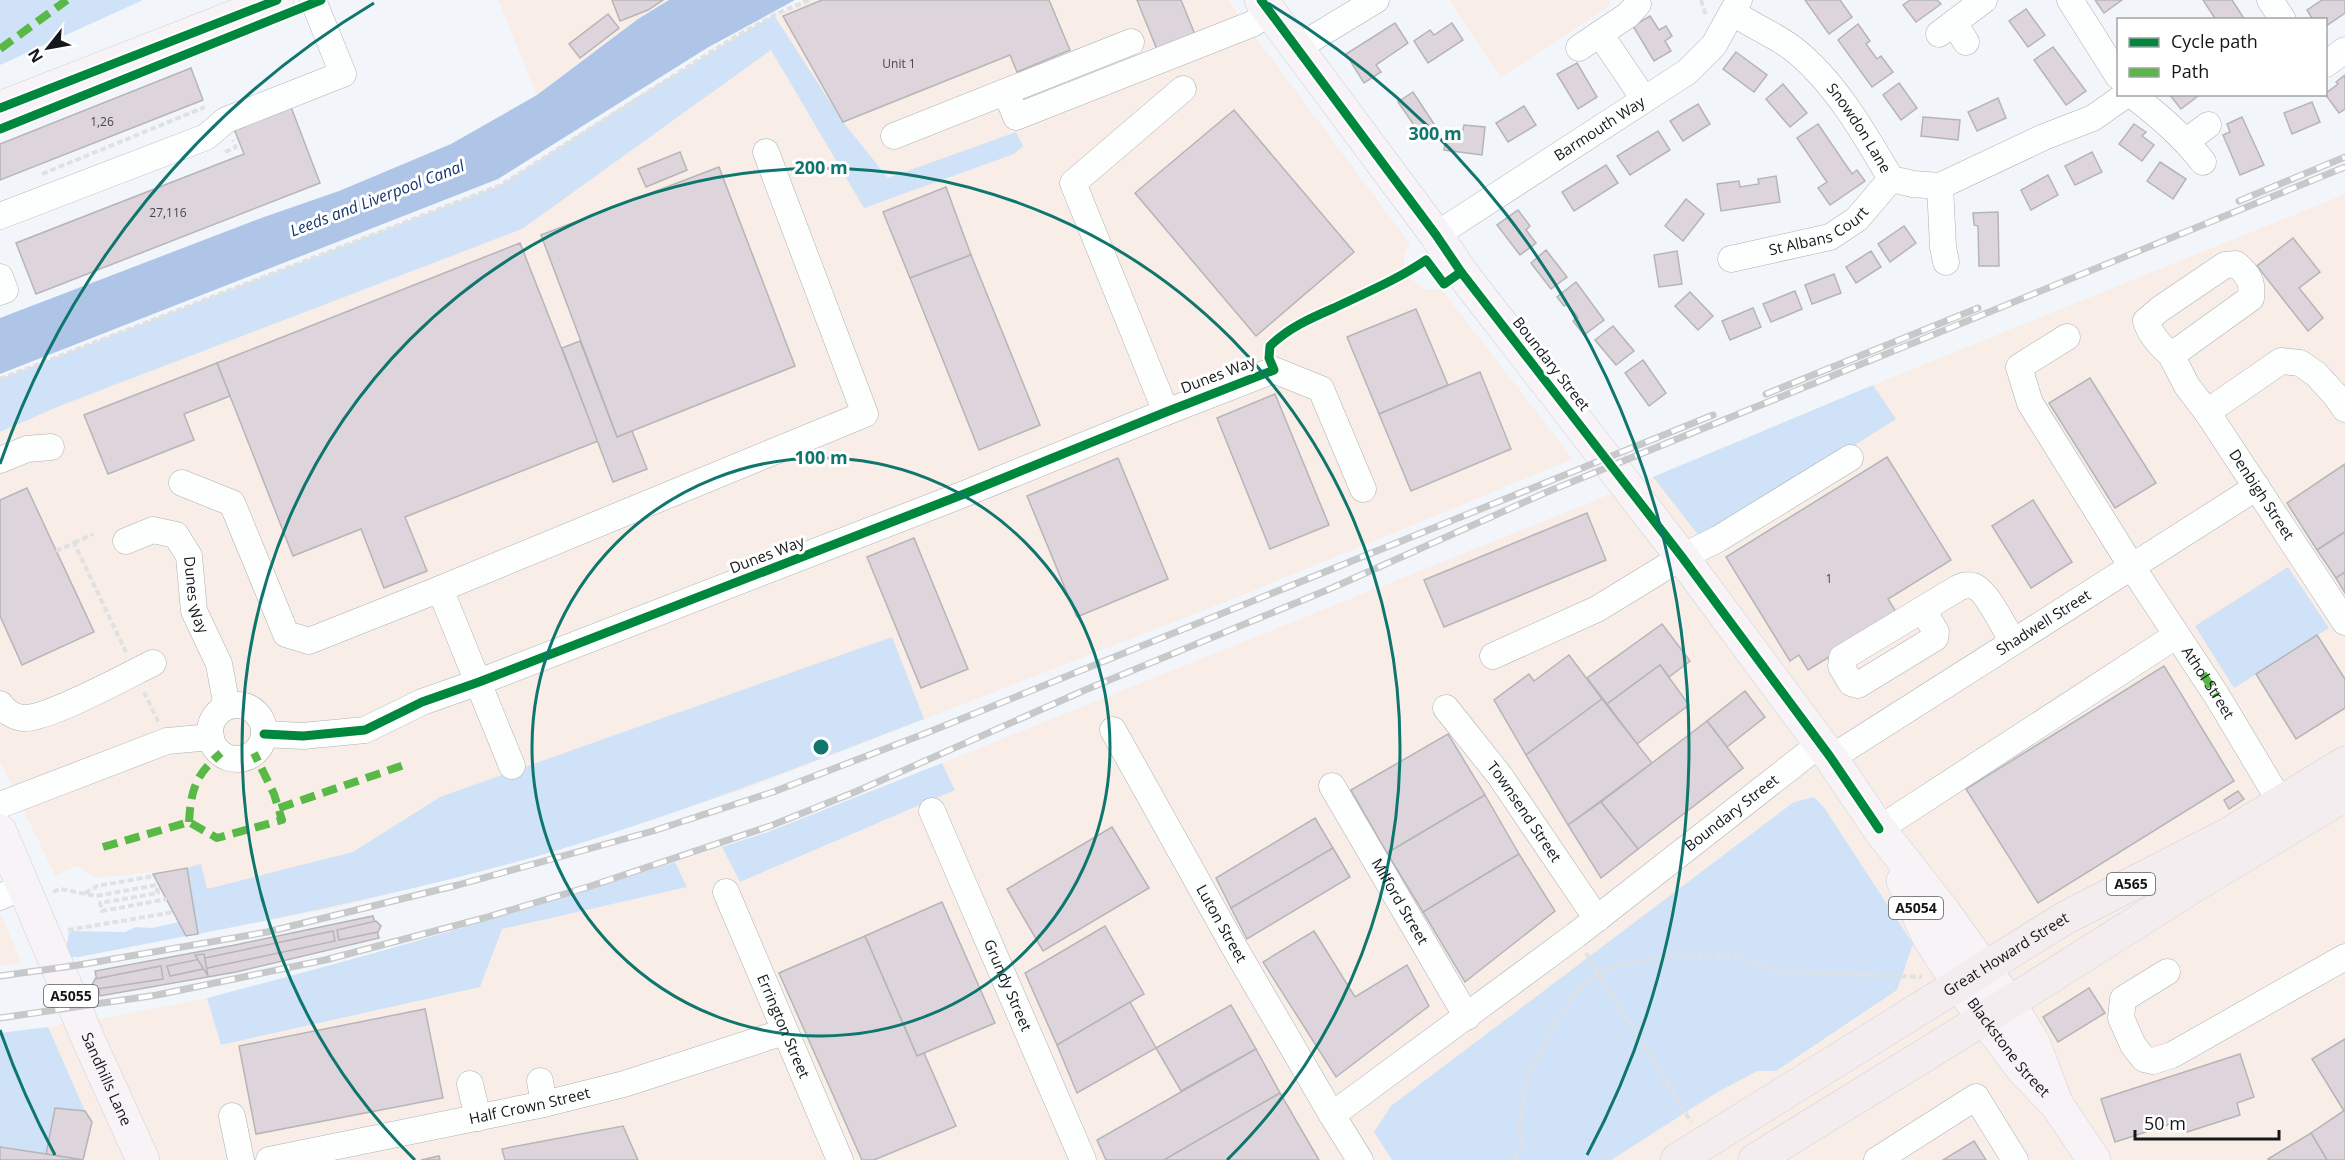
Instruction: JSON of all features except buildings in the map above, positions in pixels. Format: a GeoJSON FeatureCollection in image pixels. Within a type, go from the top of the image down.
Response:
{"type":"FeatureCollection","features":[{"type":"Feature","properties":{"kind":"highway","name":"Great Howard Street"},"geometry":{"type":"LineString","coordinates":[[1755,1160],[1984,993],[2065,918],[2227,835],[2345,763]]}},
{"type":"Feature","properties":{"kind":"highway","name":"Great Howard Street"},"geometry":{"type":"LineString","coordinates":[[1677,1160],[1754,1112],[2197,884],[2345,795]]}},
{"type":"Feature","properties":{"kind":"main road"},"geometry":{"type":"LineString","coordinates":[[0,108],[278,0]]}},
{"type":"Feature","properties":{"kind":"main road","name":"Boundary Street"},"geometry":{"type":"LineString","coordinates":[[1266,6],[1521,350],[1682,557],[1825,751]]}},
{"type":"Feature","properties":{"kind":"main road","name":"Blackstone Street"},"geometry":{"type":"LineString","coordinates":[[1825,751],[1879,829],[1928,936],[2034,1044],[2057,1105],[2094,1160]]}},
{"type":"Feature","properties":{"kind":"main road","name":"Sandhills Lane"},"geometry":{"type":"LineString","coordinates":[[0,831],[18,895],[46,937],[143,1160]]}},
{"type":"Feature","properties":{"kind":"street"},"geometry":{"type":"LineString","coordinates":[[0,216],[206,137],[226,120],[343,74],[313,0]]}},
{"type":"Feature","properties":{"kind":"street"},"geometry":{"type":"LineString","coordinates":[[1297,48],[1328,27],[1376,0]]}},
{"type":"Feature","properties":{"kind":"street"},"geometry":{"type":"LineString","coordinates":[[1953,33],[1984,0]]}},
{"type":"Feature","properties":{"kind":"street"},"geometry":{"type":"LineString","coordinates":[[2070,0],[2117,74]]}},
{"type":"Feature","properties":{"kind":"street"},"geometry":{"type":"LineString","coordinates":[[2270,0],[2282,18]]}},
{"type":"Feature","properties":{"kind":"street"},"geometry":{"type":"LineString","coordinates":[[1638,4],[1628,15],[1590,41],[1644,99]]}},
{"type":"Feature","properties":{"kind":"street"},"geometry":{"type":"LineString","coordinates":[[1006,92],[1016,117],[1252,24],[1266,6]]}},
{"type":"Feature","properties":{"kind":"street","name":"Barmouth Way"},"geometry":{"type":"LineString","coordinates":[[1436,235],[1687,72],[1714,45],[1736,6]]}},
{"type":"Feature","properties":{"kind":"street","name":"Snowdon Lane"},"geometry":{"type":"LineString","coordinates":[[1736,6],[1791,46],[1816,68],[1867,138],[1891,179],[1913,184],[1940,186]]}},
{"type":"Feature","properties":{"kind":"street"},"geometry":{"type":"LineString","coordinates":[[894,136],[1131,42]]}},
{"type":"Feature","properties":{"kind":"street"},"geometry":{"type":"LineString","coordinates":[[2327,63],[2345,50]]}},
{"type":"Feature","properties":{"kind":"street"},"geometry":{"type":"LineString","coordinates":[[1166,412],[1073,183],[1183,89]]}},
{"type":"Feature","properties":{"kind":"street"},"geometry":{"type":"LineString","coordinates":[[1946,262],[1943,247],[1940,186],[2044,137],[2093,118],[2126,96]]}},
{"type":"Feature","properties":{"kind":"street"},"geometry":{"type":"LineString","coordinates":[[2132,96],[2163,119],[2187,141],[2203,162]]}},
{"type":"Feature","properties":{"kind":"street"},"geometry":{"type":"LineString","coordinates":[[2187,141],[2208,125]]}},
{"type":"Feature","properties":{"kind":"street"},"geometry":{"type":"LineString","coordinates":[[182,483],[232,503],[286,634],[309,641],[865,414],[766,152]]}},
{"type":"Feature","properties":{"kind":"street","name":"St Albans Court"},"geometry":{"type":"LineString","coordinates":[[1731,259],[1830,237],[1857,219],[1891,179]]}},
{"type":"Feature","properties":{"kind":"street"},"geometry":{"type":"LineString","coordinates":[[0,277],[5,290],[0,292]]}},
{"type":"Feature","properties":{"kind":"street","name":"Athol Street"},"geometry":{"type":"LineString","coordinates":[[2067,337],[2019,367],[2030,403],[2132,567],[2217,696],[2281,802]]}},
{"type":"Feature","properties":{"kind":"street","name":"Denbigh Street"},"geometry":{"type":"LineString","coordinates":[[2176,352],[2173,359],[2177,370],[2345,622]]}},
{"type":"Feature","properties":{"kind":"street"},"geometry":{"type":"LineString","coordinates":[[2207,412],[2281,361],[2300,363],[2316,374],[2345,409]]}},
{"type":"Feature","properties":{"kind":"street","name":"Dunes Way"},"geometry":{"type":"LineString","coordinates":[[264,734],[303,736],[365,730],[422,702],[964,494],[1274,370],[1321,389],[1363,489]]}},
{"type":"Feature","properties":{"kind":"street"},"geometry":{"type":"LineString","coordinates":[[0,460],[27,449],[51,447]]}},
{"type":"Feature","properties":{"kind":"street"},"geometry":{"type":"LineString","coordinates":[[1493,656],[1597,609],[1682,557],[1718,539],[1850,458]]}},
{"type":"Feature","properties":{"kind":"street","name":"Shadwell Street"},"geometry":{"type":"LineString","coordinates":[[1825,751],[2013,642],[2257,487]]}},
{"type":"Feature","properties":{"kind":"street","name":"Dunes Way"},"geometry":{"type":"LineString","coordinates":[[126,541],[153,530],[176,535],[189,556],[194,611],[219,664],[227,707]]}},
{"type":"Feature","properties":{"kind":"street"},"geometry":{"type":"LineString","coordinates":[[1923,609],[1958,588],[1966,585],[1975,586],[1984,594],[2013,642]]}},
{"type":"Feature","properties":{"kind":"street"},"geometry":{"type":"LineString","coordinates":[[440,589],[512,766]]}},
{"type":"Feature","properties":{"kind":"street"},"geometry":{"type":"LineString","coordinates":[[1879,829],[2176,635]]}},
{"type":"Feature","properties":{"kind":"street"},"geometry":{"type":"LineString","coordinates":[[0,704],[4,710],[23,718],[46,713],[144,667]]}},
{"type":"Feature","properties":{"kind":"street"},"geometry":{"type":"LineString","coordinates":[[236,705],[252,709],[262,722],[264,734],[260,746],[254,753],[238,759],[229,758],[214,746],[210,728],[214,719],[227,707],[236,705]]}},
{"type":"Feature","properties":{"kind":"street","name":"Townsend Street"},"geometry":{"type":"LineString","coordinates":[[1446,708],[1500,776],[1597,919]]}},
{"type":"Feature","properties":{"kind":"street","name":"Luton Street"},"geometry":{"type":"LineString","coordinates":[[1113,730],[1233,945],[1332,1115]]}},
{"type":"Feature","properties":{"kind":"street"},"geometry":{"type":"LineString","coordinates":[[0,805],[167,741],[211,737]]}},
{"type":"Feature","properties":{"kind":"street","name":"Boundary Street"},"geometry":{"type":"LineString","coordinates":[[1332,1115],[1825,751]]}},
{"type":"Feature","properties":{"kind":"street","name":"Milford Street"},"geometry":{"type":"LineString","coordinates":[[1332,786],[1467,1017]]}},
{"type":"Feature","properties":{"kind":"street","name":"Grundy Street"},"geometry":{"type":"LineString","coordinates":[[932,811],[1083,1160]]}},
{"type":"Feature","properties":{"kind":"street","name":"Errington Street"},"geometry":{"type":"LineString","coordinates":[[726,892],[840,1160]]}},
{"type":"Feature","properties":{"kind":"street"},"geometry":{"type":"LineString","coordinates":[[2167,972],[2123,999],[2121,1018],[2133,1045],[2144,1059],[2153,1061],[2172,1055],[2345,957]]}},
{"type":"Feature","properties":{"kind":"street","name":"Half Crown Street"},"geometry":{"type":"LineString","coordinates":[[269,1160],[318,1155],[478,1118],[542,1092],[624,1084],[784,1032]]}},
{"type":"Feature","properties":{"kind":"street"},"geometry":{"type":"LineString","coordinates":[[470,1084],[478,1118]]}},
{"type":"Feature","properties":{"kind":"street"},"geometry":{"type":"LineString","coordinates":[[1877,1160],[1976,1097],[2015,1160]]}},
{"type":"Feature","properties":{"kind":"street"},"geometry":{"type":"LineString","coordinates":[[1332,1115],[1356,1156]]}},
{"type":"Feature","properties":{"kind":"street"},"geometry":{"type":"LineString","coordinates":[[232,1116],[241,1160]]}},
{"type":"Feature","properties":{"kind":"path"},"geometry":{"type":"LineString","coordinates":[[0,379],[501,185],[733,38],[774,15],[809,0]]}},
{"type":"Feature","properties":{"kind":"path"},"geometry":{"type":"LineString","coordinates":[[34,177],[210,105]]}},
{"type":"Feature","properties":{"kind":"path"},"geometry":{"type":"LineString","coordinates":[[56,551],[93,534]]}},
{"type":"Feature","properties":{"kind":"path"},"geometry":{"type":"LineString","coordinates":[[74,543],[144,667],[159,723]]}},
{"type":"Feature","properties":{"kind":"path"},"geometry":{"type":"LineString","coordinates":[[84,894],[97,886],[154,876]]}},
{"type":"Feature","properties":{"kind":"path"},"geometry":{"type":"LineString","coordinates":[[18,895],[60,889],[96,896],[156,885],[158,893],[100,903],[102,911],[167,899]]}},
{"type":"Feature","properties":{"kind":"path"},"geometry":{"type":"LineString","coordinates":[[46,937],[71,929],[174,912]]}},
{"type":"Feature","properties":{"kind":"path"},"geometry":{"type":"LineString","coordinates":[[1585,951],[1705,1143]]}},
{"type":"Feature","properties":{"kind":"path"},"geometry":{"type":"LineString","coordinates":[[1514,1160],[1523,1145],[1519,1130],[1527,1078],[1557,1020],[1577,991],[1599,973],[1624,964],[1678,955],[1736,955],[1774,971],[1926,978]]}},
{"type":"Feature","properties":{"kind":"shaded area"},"geometry":{"type":"Polygon","coordinates":[[[0,0],[143,0],[0,65],[0,0]]]}},
{"type":"Feature","properties":{"kind":"shaded area"},"geometry":{"type":"Polygon","coordinates":[[[498,0],[669,0],[638,19],[537,95],[498,0]]]}},
{"type":"Feature","properties":{"kind":"shaded area"},"geometry":{"type":"Polygon","coordinates":[[[813,0],[1228,0],[1410,244],[1404,253],[1404,266],[1411,279],[1424,289],[1442,290],[1573,459],[1243,595],[748,788],[548,853],[343,906],[198,934],[187,868],[97,878],[76,866],[55,876],[0,761],[0,379],[501,185],[733,38],[774,15],[813,0]]]}},
{"type":"Feature","properties":{"kind":"shaded area"},"geometry":{"type":"Polygon","coordinates":[[[1450,0],[1608,0],[1611,5],[1501,77],[1450,0]]]}},
{"type":"Feature","properties":{"kind":"shaded area"},"geometry":{"type":"Polygon","coordinates":[[[774,15],[843,122],[888,178],[1016,132],[1023,146],[1014,154],[864,208],[771,50],[522,229],[62,405],[0,432],[0,379],[501,185],[639,96],[774,15]]]}},
{"type":"Feature","properties":{"kind":"shaded area"},"geometry":{"type":"Polygon","coordinates":[[[2345,194],[2345,1160],[0,1160],[0,1147],[46,1154],[55,1108],[85,1111],[48,1027],[80,1019],[105,1018],[207,998],[221,1045],[480,987],[502,929],[687,887],[675,862],[722,847],[741,882],[955,790],[942,763],[1653,477],[1873,385],[2345,194]]]}},
{"type":"Feature","properties":{"kind":"shaded area"},"geometry":{"type":"Polygon","coordinates":[[[1873,385],[1896,419],[1703,541],[1653,477],[1873,385]]]}},
{"type":"Feature","properties":{"kind":"shaded area"},"geometry":{"type":"Polygon","coordinates":[[[2288,567],[2329,628],[2234,688],[2195,626],[2288,567]]]}},
{"type":"Feature","properties":{"kind":"shaded area"},"geometry":{"type":"Polygon","coordinates":[[[892,637],[924,719],[691,807],[548,853],[374,897],[198,934],[187,868],[201,864],[207,889],[353,852],[440,797],[892,637]]]}},
{"type":"Feature","properties":{"kind":"shaded area"},"geometry":{"type":"Polygon","coordinates":[[[942,763],[955,790],[740,882],[722,847],[768,832],[942,763]]]}},
{"type":"Feature","properties":{"kind":"shaded area"},"geometry":{"type":"Polygon","coordinates":[[[1814,797],[1825,809],[1913,944],[1897,990],[1776,1071],[1757,1071],[1716,1093],[1611,1160],[1392,1160],[1374,1132],[1391,1106],[1794,802],[1814,797]]]}},
{"type":"Feature","properties":{"kind":"shaded area"},"geometry":{"type":"Polygon","coordinates":[[[675,862],[687,887],[502,929],[480,987],[221,1045],[207,998],[442,934],[675,862]]]}},
{"type":"Feature","properties":{"kind":"shaded area"},"geometry":{"type":"Polygon","coordinates":[[[0,912],[22,963],[0,966],[0,912]]]}},
{"type":"Feature","properties":{"kind":"shaded area"},"geometry":{"type":"Polygon","coordinates":[[[179,922],[186,936],[79,957],[72,957],[66,947],[69,933],[73,931],[125,932],[136,927],[152,928],[179,922]]]}},
{"type":"Feature","properties":{"kind":"shaded area"},"geometry":{"type":"Polygon","coordinates":[[[48,1027],[85,1111],[46,1154],[0,1147],[0,1033],[48,1027]]]}},
{"type":"Feature","properties":{"kind":"water","name":"Leeds and Liverpool Canal"},"geometry":{"type":"Polygon","coordinates":[[[669,0],[795,0],[707,48],[498,179],[0,374],[0,318],[264,217],[339,191],[451,144],[537,95],[638,19],[669,0]]]}},
{"type":"Feature","properties":{"kind":"railway"},"geometry":{"type":"LineString","coordinates":[[2239,201],[2345,157]]}},
{"type":"Feature","properties":{"kind":"railway"},"geometry":{"type":"LineString","coordinates":[[0,1018],[157,995],[325,960],[484,918],[591,886],[770,826],[855,792],[1085,690],[1332,588],[1547,492],[2345,167]]}},
{"type":"Feature","properties":{"kind":"railway"},"geometry":{"type":"LineString","coordinates":[[1766,394],[1978,308]]}},
{"type":"Feature","properties":{"kind":"railway"},"geometry":{"type":"LineString","coordinates":[[0,976],[79,965],[267,932],[458,885],[653,831],[773,792],[929,732],[1713,415]]}},
{"type":"Feature","properties":{"kind":"marked path"},"geometry":{"type":"LineString","coordinates":[[0,49],[67,0]]}},
{"type":"Feature","properties":{"kind":"marked path"},"geometry":{"type":"LineString","coordinates":[[2203,674],[2217,696]]}},
{"type":"Feature","properties":{"kind":"marked path"},"geometry":{"type":"LineString","coordinates":[[189,822],[191,801],[196,784],[205,769],[221,753]]}},
{"type":"Feature","properties":{"kind":"marked path"},"geometry":{"type":"LineString","coordinates":[[103,847],[189,822],[217,838],[282,820],[274,794],[254,753]]}},
{"type":"Feature","properties":{"kind":"marked path"},"geometry":{"type":"LineString","coordinates":[[279,808],[404,765]]}},
{"type":"Feature","properties":{"kind":"cycle path"},"geometry":{"type":"LineString","coordinates":[[0,108],[277,0]]}},
{"type":"Feature","properties":{"kind":"cycle path"},"geometry":{"type":"LineString","coordinates":[[0,129],[321,0]]}},
{"type":"Feature","properties":{"kind":"cycle path"},"geometry":{"type":"LineString","coordinates":[[1261,0],[1461,272],[1682,557],[1831,758],[1879,829]]}},
{"type":"Feature","properties":{"kind":"cycle path"},"geometry":{"type":"LineString","coordinates":[[264,734],[303,736],[365,730],[422,702],[964,494],[1274,370],[1269,358],[1270,346],[1284,334],[1392,280],[1426,260],[1444,284],[1461,272]]}}]}
